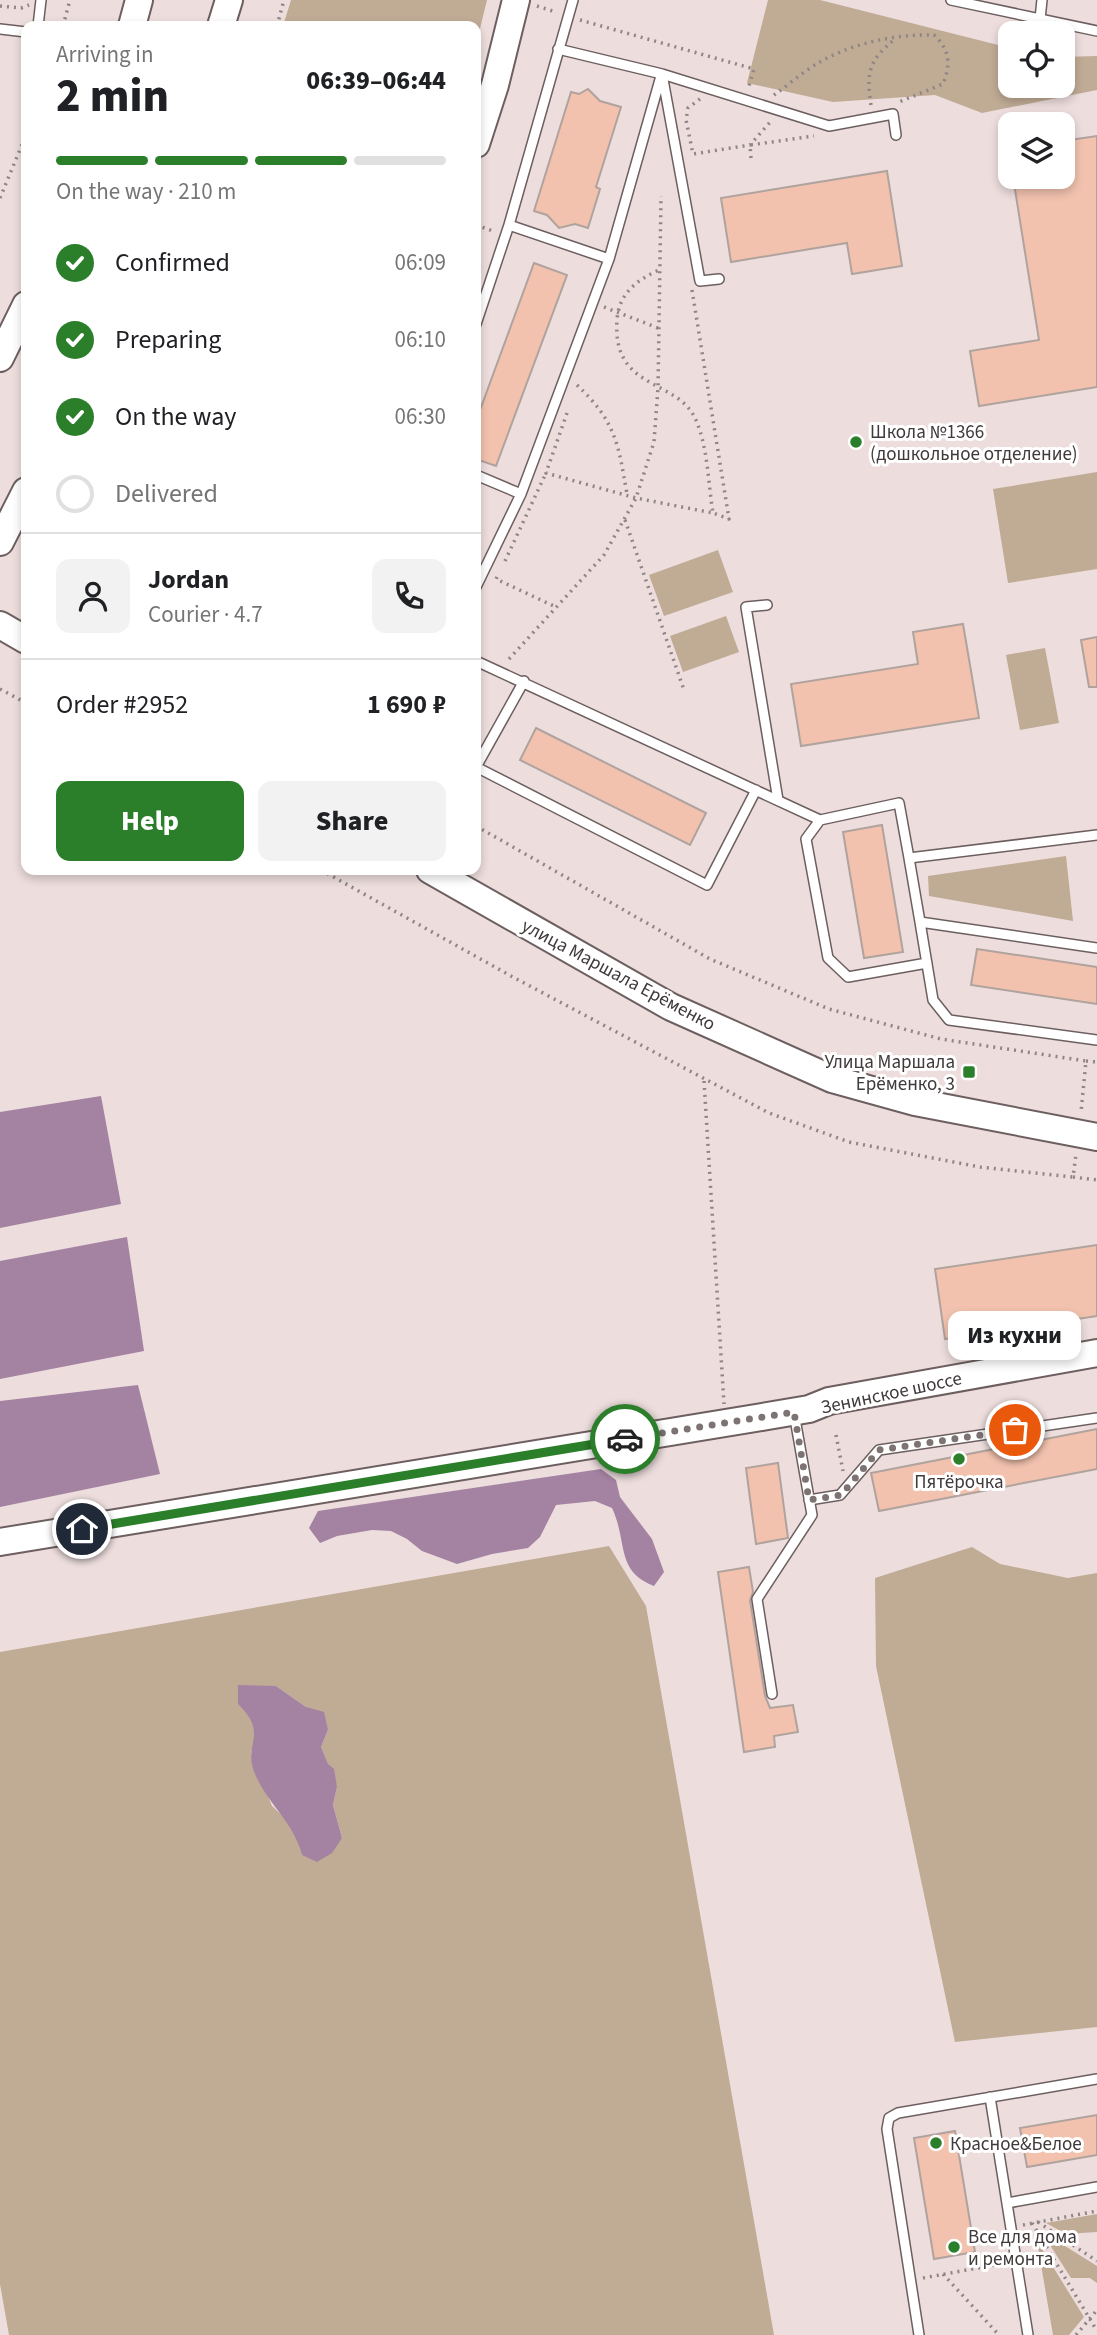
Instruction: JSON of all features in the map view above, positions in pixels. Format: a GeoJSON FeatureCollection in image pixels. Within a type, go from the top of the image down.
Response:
{"type":"FeatureCollection","features":[{"type":"Feature","properties":{"kind":"main road"},"geometry":{"type":"LineString","coordinates":[[133,21],[139,0]]}},
{"type":"Feature","properties":{"kind":"main road"},"geometry":{"type":"LineString","coordinates":[[223,21],[229,0]]}},
{"type":"Feature","properties":{"kind":"main road"},"geometry":{"type":"LineString","coordinates":[[481,128],[524,2]]}},
{"type":"Feature","properties":{"kind":"main road"},"geometry":{"type":"LineString","coordinates":[[0,358],[21,315]]}},
{"type":"Feature","properties":{"kind":"main road"},"geometry":{"type":"LineString","coordinates":[[4,529],[21,500]]}},
{"type":"Feature","properties":{"kind":"main road"},"geometry":{"type":"LineString","coordinates":[[0,625],[21,637]]}},
{"type":"Feature","properties":{"kind":"main road","name":"улица Маршала Ерёменко"},"geometry":{"type":"LineString","coordinates":[[439,875],[671,1007],[832,1079],[915,1102],[1088,1136]]}},
{"type":"Feature","properties":{"kind":"main road","name":"Зенинское шоссе"},"geometry":{"type":"LineString","coordinates":[[0,1542],[802,1410],[829,1401],[1097,1353]]}},
{"type":"Feature","properties":{"kind":"main road","name":"Зенинское шоссе"},"geometry":{"type":"LineString","coordinates":[[802,1410],[832,1412],[1097,1368]]}},
{"type":"Feature","properties":{"kind":"lane"},"geometry":{"type":"LineString","coordinates":[[39,21],[41,0]]}},
{"type":"Feature","properties":{"kind":"lane"},"geometry":{"type":"LineString","coordinates":[[481,309],[509,225],[573,0]]}},
{"type":"Feature","properties":{"kind":"lane"},"geometry":{"type":"LineString","coordinates":[[951,0],[1097,31]]}},
{"type":"Feature","properties":{"kind":"lane"},"geometry":{"type":"LineString","coordinates":[[1040,19],[1042,0]]}},
{"type":"Feature","properties":{"kind":"lane"},"geometry":{"type":"LineString","coordinates":[[0,29],[21,31]]}},
{"type":"Feature","properties":{"kind":"lane"},"geometry":{"type":"LineString","coordinates":[[558,49],[662,74],[830,126],[893,114],[896,135]]}},
{"type":"Feature","properties":{"kind":"lane"},"geometry":{"type":"LineString","coordinates":[[481,577],[521,494],[609,259],[662,74]]}},
{"type":"Feature","properties":{"kind":"lane"},"geometry":{"type":"LineString","coordinates":[[662,74],[700,281],[719,279]]}},
{"type":"Feature","properties":{"kind":"lane"},"geometry":{"type":"LineString","coordinates":[[509,225],[609,259]]}},
{"type":"Feature","properties":{"kind":"lane"},"geometry":{"type":"LineString","coordinates":[[481,477],[521,494]]}},
{"type":"Feature","properties":{"kind":"lane"},"geometry":{"type":"LineString","coordinates":[[767,605],[746,607],[778,800]]}},
{"type":"Feature","properties":{"kind":"lane"},"geometry":{"type":"LineString","coordinates":[[481,663],[820,820],[899,803],[933,1000],[949,1020],[1097,1040]]}},
{"type":"Feature","properties":{"kind":"lane"},"geometry":{"type":"LineString","coordinates":[[481,760],[524,681]]}},
{"type":"Feature","properties":{"kind":"lane"},"geometry":{"type":"LineString","coordinates":[[481,769],[707,885],[755,790]]}},
{"type":"Feature","properties":{"kind":"lane"},"geometry":{"type":"LineString","coordinates":[[820,820],[806,839],[828,958],[848,977],[927,962]]}},
{"type":"Feature","properties":{"kind":"lane"},"geometry":{"type":"LineString","coordinates":[[909,858],[1097,835]]}},
{"type":"Feature","properties":{"kind":"lane"},"geometry":{"type":"LineString","coordinates":[[920,922],[1097,948]]}},
{"type":"Feature","properties":{"kind":"lane"},"geometry":{"type":"LineString","coordinates":[[772,1695],[757,1599],[812,1515],[802,1410]]}},
{"type":"Feature","properties":{"kind":"lane"},"geometry":{"type":"LineString","coordinates":[[809,1500],[841,1495],[879,1450],[1097,1418]]}},
{"type":"Feature","properties":{"kind":"lane"},"geometry":{"type":"LineString","coordinates":[[919,2335],[887,2129],[889,2118],[898,2113],[1097,2079]]}},
{"type":"Feature","properties":{"kind":"lane"},"geometry":{"type":"LineString","coordinates":[[990,2097],[1028,2335]]}},
{"type":"Feature","properties":{"kind":"lane"},"geometry":{"type":"LineString","coordinates":[[1007,2203],[1097,2187]]}},
{"type":"Feature","properties":{"kind":"path"},"geometry":{"type":"LineString","coordinates":[[64,21],[70,0]]}},
{"type":"Feature","properties":{"kind":"path"},"geometry":{"type":"LineString","coordinates":[[278,21],[284,0]]}},
{"type":"Feature","properties":{"kind":"path"},"geometry":{"type":"LineString","coordinates":[[524,2],[568,16]]}},
{"type":"Feature","properties":{"kind":"path"},"geometry":{"type":"LineString","coordinates":[[0,6],[21,8]]}},
{"type":"Feature","properties":{"kind":"path"},"geometry":{"type":"LineString","coordinates":[[590,22],[754,69],[747,90],[760,93]]}},
{"type":"Feature","properties":{"kind":"path"},"geometry":{"type":"LineString","coordinates":[[783,99],[772,96],[820,62],[864,44],[897,37],[934,34],[945,45],[949,69],[943,84],[896,103]]}},
{"type":"Feature","properties":{"kind":"path"},"geometry":{"type":"LineString","coordinates":[[871,106],[868,82],[871,66],[879,52],[897,37]]}},
{"type":"Feature","properties":{"kind":"path"},"geometry":{"type":"LineString","coordinates":[[707,98],[697,100],[688,108],[686,120],[693,154],[750,145],[773,118]]}},
{"type":"Feature","properties":{"kind":"path"},"geometry":{"type":"LineString","coordinates":[[860,107],[884,105]]}},
{"type":"Feature","properties":{"kind":"path"},"geometry":{"type":"LineString","coordinates":[[812,131],[825,135]]}},
{"type":"Feature","properties":{"kind":"path"},"geometry":{"type":"LineString","coordinates":[[0,198],[21,147]]}},
{"type":"Feature","properties":{"kind":"path"},"geometry":{"type":"LineString","coordinates":[[509,659],[604,555],[636,498],[654,442],[658,388],[661,197]]}},
{"type":"Feature","properties":{"kind":"path"},"geometry":{"type":"LineString","coordinates":[[481,227],[505,236]]}},
{"type":"Feature","properties":{"kind":"path"},"geometry":{"type":"LineString","coordinates":[[659,270],[638,279],[625,295],[618,310],[616,331],[622,357],[637,375],[680,402],[694,416],[701,436],[713,513]]}},
{"type":"Feature","properties":{"kind":"path"},"geometry":{"type":"LineString","coordinates":[[546,473],[636,498],[713,513],[729,519],[690,277]]}},
{"type":"Feature","properties":{"kind":"path"},"geometry":{"type":"LineString","coordinates":[[601,317],[605,305],[658,328]]}},
{"type":"Feature","properties":{"kind":"path"},"geometry":{"type":"LineString","coordinates":[[573,398],[581,374]]}},
{"type":"Feature","properties":{"kind":"path"},"geometry":{"type":"LineString","coordinates":[[577,385],[608,420],[618,442],[627,495]]}},
{"type":"Feature","properties":{"kind":"path"},"geometry":{"type":"LineString","coordinates":[[556,607],[496,579],[546,473],[568,410]]}},
{"type":"Feature","properties":{"kind":"path"},"geometry":{"type":"LineString","coordinates":[[624,519],[684,690]]}},
{"type":"Feature","properties":{"kind":"path"},"geometry":{"type":"LineString","coordinates":[[0,689],[21,701]]}},
{"type":"Feature","properties":{"kind":"path"},"geometry":{"type":"LineString","coordinates":[[481,829],[710,960],[829,1009],[941,1039],[1097,1062]]}},
{"type":"Feature","properties":{"kind":"path"},"geometry":{"type":"LineString","coordinates":[[330,875],[704,1081],[769,1113],[849,1142],[981,1167],[1097,1180]]}},
{"type":"Feature","properties":{"kind":"path"},"geometry":{"type":"LineString","coordinates":[[1073,1177],[1088,1136],[1086,1061]]}},
{"type":"Feature","properties":{"kind":"path"},"geometry":{"type":"LineString","coordinates":[[704,1081],[724,1404]]}},
{"type":"Feature","properties":{"kind":"path"},"geometry":{"type":"LineString","coordinates":[[836,1435],[846,1489]]}},
{"type":"Feature","properties":{"kind":"path"},"geometry":{"type":"LineString","coordinates":[[1011,2227],[1097,2211]]}},
{"type":"Feature","properties":{"kind":"path"},"geometry":{"type":"LineString","coordinates":[[1038,2222],[1097,2261]]}},
{"type":"Feature","properties":{"kind":"path"},"geometry":{"type":"LineString","coordinates":[[1032,2223],[1097,2331]]}},
{"type":"Feature","properties":{"kind":"path"},"geometry":{"type":"LineString","coordinates":[[910,2280],[1016,2261]]}},
{"type":"Feature","properties":{"kind":"path"},"geometry":{"type":"LineString","coordinates":[[943,2274],[999,2335]]}},
{"type":"Feature","properties":{"kind":"path"},"geometry":{"type":"LineString","coordinates":[[1076,2335],[1097,2310]]}},
{"type":"Feature","properties":{"kind":"shaded area"},"geometry":{"type":"Polygon","coordinates":[[[291,0],[487,0],[481,25],[481,21],[285,21],[291,0]]]}},
{"type":"Feature","properties":{"kind":"shaded area"},"geometry":{"type":"Polygon","coordinates":[[[768,0],[820,0],[998,45],[998,98],[1057,98],[982,113],[935,95],[833,102],[747,83],[768,0]]]}},
{"type":"Feature","properties":{"kind":"shaded area"},"geometry":{"type":"Polygon","coordinates":[[[1097,56],[1097,90],[1075,94],[1075,57],[1097,56]]]}},
{"type":"Feature","properties":{"kind":"shaded area"},"geometry":{"type":"Polygon","coordinates":[[[1097,472],[1097,569],[1008,583],[993,489],[1097,472]]]}},
{"type":"Feature","properties":{"kind":"shaded area"},"geometry":{"type":"Polygon","coordinates":[[[718,550],[733,592],[664,616],[649,575],[718,550]]]}},
{"type":"Feature","properties":{"kind":"shaded area"},"geometry":{"type":"Polygon","coordinates":[[[726,616],[739,652],[683,672],[670,636],[726,616]]]}},
{"type":"Feature","properties":{"kind":"shaded area"},"geometry":{"type":"Polygon","coordinates":[[[1045,648],[1059,723],[1020,730],[1006,655],[1045,648]]]}},
{"type":"Feature","properties":{"kind":"shaded area"},"geometry":{"type":"Polygon","coordinates":[[[1066,856],[1073,921],[929,896],[928,876],[1066,856]]]}},
{"type":"Feature","properties":{"kind":"shaded area"},"geometry":{"type":"Polygon","coordinates":[[[101,1096],[121,1204],[0,1228],[0,1112],[101,1096]]]}},
{"type":"Feature","properties":{"kind":"shaded area"},"geometry":{"type":"Polygon","coordinates":[[[127,1237],[144,1351],[0,1379],[0,1261],[127,1237]]]}},
{"type":"Feature","properties":{"kind":"shaded area"},"geometry":{"type":"Polygon","coordinates":[[[138,1385],[160,1474],[0,1507],[0,1401],[138,1385]]]}},
{"type":"Feature","properties":{"kind":"shaded area"},"geometry":{"type":"Polygon","coordinates":[[[601,1469],[616,1480],[620,1497],[652,1539],[664,1572],[654,1586],[642,1580],[628,1564],[612,1508],[595,1501],[556,1505],[540,1537],[528,1548],[457,1564],[422,1551],[391,1531],[372,1530],[337,1536],[320,1543],[309,1528],[318,1511],[601,1469]]]}},
{"type":"Feature","properties":{"kind":"shaded area"},"geometry":{"type":"Polygon","coordinates":[[[609,1546],[646,1606],[774,2335],[9,2335],[0,2284],[0,1652],[609,1546]],[[276,1686],[251,1717],[256,1735],[251,1753],[272,1806],[287,1820],[297,1836],[302,1855],[342,1838],[333,1805],[337,1787],[321,1747],[328,1730],[306,1707],[276,1686]]]}},
{"type":"Feature","properties":{"kind":"shaded area"},"geometry":{"type":"Polygon","coordinates":[[[972,1547],[1000,1564],[1068,1578],[1097,1573],[1097,2027],[955,2042],[876,1666],[875,1578],[972,1547]]]}},
{"type":"Feature","properties":{"kind":"shaded area"},"geometry":{"type":"Polygon","coordinates":[[[238,1685],[276,1686],[306,1707],[324,1712],[328,1730],[321,1747],[328,1764],[334,1769],[337,1787],[333,1805],[342,1838],[332,1853],[317,1862],[302,1855],[293,1833],[255,1774],[251,1754],[254,1732],[247,1715],[238,1704],[238,1685]]]}},
{"type":"Feature","properties":{"kind":"shaded area"},"geometry":{"type":"Polygon","coordinates":[[[1097,2214],[1097,2232],[1066,2234],[1046,2223],[1097,2214]]]}},
{"type":"Feature","properties":{"kind":"shaded area"},"geometry":{"type":"Polygon","coordinates":[[[1041,2231],[1097,2266],[1097,2283],[1090,2278],[1071,2278],[1041,2231]]]}},
{"type":"Feature","properties":{"kind":"shaded area"},"geometry":{"type":"Polygon","coordinates":[[[1037,2241],[1084,2317],[1069,2335],[1053,2335],[1037,2241]]]}},
{"type":"Feature","properties":{"kind":"building"},"geometry":{"type":"Polygon","coordinates":[[[588,89],[600,101],[621,107],[596,187],[600,189],[588,228],[575,224],[559,228],[547,215],[534,211],[571,92],[579,94],[588,89]]]}},
{"type":"Feature","properties":{"kind":"building"},"geometry":{"type":"Polygon","coordinates":[[[1097,136],[1097,387],[979,406],[970,351],[1039,340],[1015,189],[1075,189],[1075,139],[1097,136]]]}},
{"type":"Feature","properties":{"kind":"building"},"geometry":{"type":"Polygon","coordinates":[[[887,171],[902,266],[852,274],[847,243],[731,262],[721,198],[887,171]]]}},
{"type":"Feature","properties":{"kind":"building"},"geometry":{"type":"Polygon","coordinates":[[[534,263],[567,275],[496,466],[481,461],[481,407],[534,263]]]}},
{"type":"Feature","properties":{"kind":"building"},"geometry":{"type":"Polygon","coordinates":[[[963,624],[979,718],[801,746],[791,684],[918,664],[913,632],[963,624]]]}},
{"type":"Feature","properties":{"kind":"building"},"geometry":{"type":"Polygon","coordinates":[[[1097,637],[1097,687],[1089,687],[1081,640],[1097,637]]]}},
{"type":"Feature","properties":{"kind":"building"},"geometry":{"type":"Polygon","coordinates":[[[536,728],[706,813],[690,845],[520,760],[536,728]]]}},
{"type":"Feature","properties":{"kind":"building"},"geometry":{"type":"Polygon","coordinates":[[[882,825],[903,952],[864,958],[843,832],[882,825]]]}},
{"type":"Feature","properties":{"kind":"building"},"geometry":{"type":"Polygon","coordinates":[[[977,949],[1097,967],[1097,1004],[971,985],[977,949]]]}},
{"type":"Feature","properties":{"kind":"building"},"geometry":{"type":"Polygon","coordinates":[[[1097,1245],[1097,1316],[945,1339],[935,1269],[1097,1245]]]}},
{"type":"Feature","properties":{"kind":"building"},"geometry":{"type":"Polygon","coordinates":[[[1097,1429],[1097,1469],[879,1511],[871,1473],[1097,1429]]]}},
{"type":"Feature","properties":{"kind":"building"},"geometry":{"type":"Polygon","coordinates":[[[778,1463],[788,1538],[756,1544],[746,1468],[778,1463]]]}},
{"type":"Feature","properties":{"kind":"building"},"geometry":{"type":"Polygon","coordinates":[[[749,1567],[753,1592],[750,1600],[765,1696],[770,1708],[793,1705],[798,1732],[774,1736],[775,1747],[744,1752],[718,1572],[749,1567]]]}},
{"type":"Feature","properties":{"kind":"building"},"geometry":{"type":"Polygon","coordinates":[[[1097,2115],[1097,2155],[1027,2167],[1020,2128],[1097,2115]]]}},
{"type":"Feature","properties":{"kind":"building"},"geometry":{"type":"Polygon","coordinates":[[[955,2131],[975,2252],[934,2259],[914,2138],[955,2131]]]}},
{"type":"Feature","properties":{"kind":"way so far"},"geometry":{"type":"LineString","coordinates":[[625,1439],[794,1412],[809,1500],[841,1495],[879,1450],[1015,1430]]}},
{"type":"Feature","properties":{"kind":"place","name":"Школа №1366 (дошкольное отделение)"},"geometry":{"type":"Point","coordinates":[856,442]}},
{"type":"Feature","properties":{"kind":"place","name":"Улица Маршала Ерёменко, 3"},"geometry":{"type":"Point","coordinates":[969,1072]}},
{"type":"Feature","properties":{"kind":"place","name":"Из кухни"},"geometry":{"type":"Point","coordinates":[1015,1430]}},
{"type":"Feature","properties":{"kind":"place","name":"Пятёрочка"},"geometry":{"type":"Point","coordinates":[959,1459]}},
{"type":"Feature","properties":{"kind":"place","name":"Красное&Белое"},"geometry":{"type":"Point","coordinates":[936,2143]}},
{"type":"Feature","properties":{"kind":"place","name":"Все для дома и ремонта"},"geometry":{"type":"Point","coordinates":[954,2247]}},
{"type":"Feature","properties":{"kind":"route"},"geometry":{"type":"LineString","coordinates":[[82,1529],[625,1439]]}}]}
